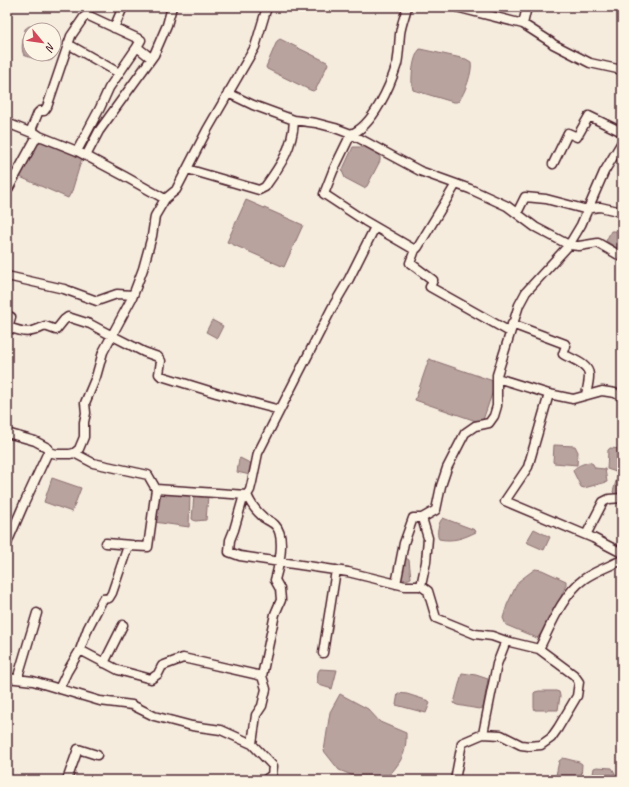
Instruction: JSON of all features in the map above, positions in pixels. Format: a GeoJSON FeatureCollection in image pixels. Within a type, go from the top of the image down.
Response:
{"type":"FeatureCollection","features":[{"type":"Feature","properties":{"kind":"street"},"geometry":{"type":"LineString","coordinates":[[114,28],[123,7]]}},
{"type":"Feature","properties":{"kind":"street"},"geometry":{"type":"LineString","coordinates":[[86,156],[103,126],[152,58],[168,25],[172,7]]}},
{"type":"Feature","properties":{"kind":"street"},"geometry":{"type":"LineString","coordinates":[[74,453],[79,449],[84,436],[84,422],[86,413],[85,403],[96,377],[103,352],[126,312],[133,295],[143,268],[152,236],[155,216],[166,199],[176,190],[228,93],[255,47],[267,7]]}},
{"type":"Feature","properties":{"kind":"street"},"geometry":{"type":"LineString","coordinates":[[407,7],[400,32],[397,64],[388,86],[376,110],[358,132],[351,134],[332,171],[324,194],[375,227],[415,250]]}},
{"type":"Feature","properties":{"kind":"street"},"geometry":{"type":"LineString","coordinates":[[456,7],[522,24],[553,44],[590,63],[622,70]]}},
{"type":"Feature","properties":{"kind":"street"},"geometry":{"type":"LineString","coordinates":[[522,24],[527,7]]}},
{"type":"Feature","properties":{"kind":"street"},"geometry":{"type":"LineString","coordinates":[[39,137],[31,130],[38,113],[40,111],[44,111],[47,107],[71,36],[87,15],[141,40],[109,88],[77,151]]}},
{"type":"Feature","properties":{"kind":"street"},"geometry":{"type":"LineString","coordinates":[[68,44],[119,73]]}},
{"type":"Feature","properties":{"kind":"street"},"geometry":{"type":"LineString","coordinates":[[137,47],[152,58]]}},
{"type":"Feature","properties":{"kind":"street"},"geometry":{"type":"LineString","coordinates":[[228,93],[253,105],[294,120],[316,123],[351,134],[420,171],[456,184],[507,206],[535,227],[569,245],[579,246],[598,243],[622,257]]}},
{"type":"Feature","properties":{"kind":"street"},"geometry":{"type":"LineString","coordinates":[[553,164],[568,133],[577,137],[589,116],[622,132]]}},
{"type":"Feature","properties":{"kind":"street"},"geometry":{"type":"LineString","coordinates":[[187,169],[259,190],[265,187],[288,151],[294,133],[294,120]]}},
{"type":"Feature","properties":{"kind":"street"},"geometry":{"type":"LineString","coordinates":[[7,123],[77,151],[166,199]]}},
{"type":"Feature","properties":{"kind":"street"},"geometry":{"type":"LineString","coordinates":[[7,191],[39,137]]}},
{"type":"Feature","properties":{"kind":"street"},"geometry":{"type":"LineString","coordinates":[[396,584],[404,543],[413,518],[422,518],[436,510],[441,486],[447,468],[465,433],[475,426],[489,423],[494,416],[497,406],[497,378],[501,359],[519,305],[526,292],[569,245],[588,209],[604,172],[622,142]]}},
{"type":"Feature","properties":{"kind":"street"},"geometry":{"type":"LineString","coordinates":[[456,184],[415,250],[410,263],[433,280],[430,287],[511,328],[565,344],[566,346],[563,354],[585,366],[588,370],[589,374],[586,395]]}},
{"type":"Feature","properties":{"kind":"street"},"geometry":{"type":"LineString","coordinates":[[517,213],[525,197],[546,199],[588,209],[600,207],[622,212]]}},
{"type":"Feature","properties":{"kind":"street"},"geometry":{"type":"LineString","coordinates":[[375,227],[258,453],[250,490],[245,495],[228,546],[229,552],[240,556],[336,570],[373,577],[405,586],[421,586],[428,591],[436,618],[475,634],[492,636],[539,649],[574,675],[579,682],[577,696],[551,738],[542,745],[529,746],[521,745],[501,735],[483,734],[462,742],[455,780]]}},
{"type":"Feature","properties":{"kind":"street"},"geometry":{"type":"LineString","coordinates":[[7,276],[64,289],[97,301],[117,294],[133,295]]}},
{"type":"Feature","properties":{"kind":"street"},"geometry":{"type":"LineString","coordinates":[[7,315],[11,317],[8,327],[22,332],[33,332],[45,326],[56,330],[68,317],[90,324],[158,358],[161,361],[159,374],[161,376],[216,393],[280,410]]}},
{"type":"Feature","properties":{"kind":"street"},"geometry":{"type":"LineString","coordinates":[[497,378],[549,394],[573,399],[602,391],[615,393],[622,397]]}},
{"type":"Feature","properties":{"kind":"street"},"geometry":{"type":"LineString","coordinates":[[549,394],[528,467],[505,501],[586,535],[622,553]]}},
{"type":"Feature","properties":{"kind":"street"},"geometry":{"type":"LineString","coordinates":[[7,433],[35,441],[48,448],[48,452],[7,543]]}},
{"type":"Feature","properties":{"kind":"street"},"geometry":{"type":"LineString","coordinates":[[48,452],[57,454],[74,453],[93,463],[148,476],[156,488],[148,547]]}},
{"type":"Feature","properties":{"kind":"street"},"geometry":{"type":"LineString","coordinates":[[156,488],[245,495]]}},
{"type":"Feature","properties":{"kind":"street"},"geometry":{"type":"LineString","coordinates":[[245,495],[252,506],[276,525],[280,538],[280,561],[275,580],[280,589],[281,600],[275,614],[262,676],[266,689],[262,706],[256,715],[252,744]]}},
{"type":"Feature","properties":{"kind":"street"},"geometry":{"type":"LineString","coordinates":[[586,535],[603,502],[609,499],[622,498]]}},
{"type":"Feature","properties":{"kind":"street"},"geometry":{"type":"LineString","coordinates":[[421,586],[426,562],[428,538],[422,518]]}},
{"type":"Feature","properties":{"kind":"street"},"geometry":{"type":"LineString","coordinates":[[106,543],[148,547]]}},
{"type":"Feature","properties":{"kind":"street"},"geometry":{"type":"LineString","coordinates":[[58,689],[80,650],[88,628],[103,599],[109,598],[112,593],[128,546],[148,547]]}},
{"type":"Feature","properties":{"kind":"street"},"geometry":{"type":"LineString","coordinates":[[539,649],[557,615],[571,593],[584,580],[622,560]]}},
{"type":"Feature","properties":{"kind":"street"},"geometry":{"type":"LineString","coordinates":[[323,653],[336,570]]}},
{"type":"Feature","properties":{"kind":"street"},"geometry":{"type":"LineString","coordinates":[[19,679],[19,673],[37,614]]}},
{"type":"Feature","properties":{"kind":"street"},"geometry":{"type":"LineString","coordinates":[[104,663],[123,625]]}},
{"type":"Feature","properties":{"kind":"street"},"geometry":{"type":"LineString","coordinates":[[483,734],[497,664],[506,641]]}},
{"type":"Feature","properties":{"kind":"street"},"geometry":{"type":"LineString","coordinates":[[80,650],[118,670],[151,679],[158,674],[162,666],[183,658],[262,676]]}},
{"type":"Feature","properties":{"kind":"street"},"geometry":{"type":"LineString","coordinates":[[7,678],[34,681],[100,701],[132,705],[154,716],[192,726],[221,730],[252,744],[273,766],[272,775],[265,780]]}},
{"type":"Feature","properties":{"kind":"street"},"geometry":{"type":"LineString","coordinates":[[67,780],[78,749],[97,754]]}},
{"type":"Feature","properties":{"kind":"shaded area"},"geometry":{"type":"Polygon","coordinates":[[[280,39],[327,62],[328,64],[316,89],[313,91],[310,90],[267,69],[266,67],[277,41],[280,39]]]}},
{"type":"Feature","properties":{"kind":"shaded area"},"geometry":{"type":"Polygon","coordinates":[[[420,49],[466,59],[471,62],[471,71],[468,82],[458,102],[453,102],[413,90],[413,68],[420,49]]]}},
{"type":"Feature","properties":{"kind":"shaded area"},"geometry":{"type":"Polygon","coordinates":[[[39,139],[82,158],[72,191],[68,198],[20,177],[39,139]]]}},
{"type":"Feature","properties":{"kind":"shaded area"},"geometry":{"type":"Polygon","coordinates":[[[353,147],[365,147],[380,155],[380,161],[367,186],[364,188],[345,178],[342,171],[353,147]]]}},
{"type":"Feature","properties":{"kind":"shaded area"},"geometry":{"type":"Polygon","coordinates":[[[246,200],[303,225],[284,267],[227,242],[246,200]]]}},
{"type":"Feature","properties":{"kind":"shaded area"},"geometry":{"type":"Polygon","coordinates":[[[611,231],[622,234],[622,251],[606,241],[611,231]]]}},
{"type":"Feature","properties":{"kind":"shaded area"},"geometry":{"type":"Polygon","coordinates":[[[212,320],[223,326],[217,338],[206,332],[212,320]]]}},
{"type":"Feature","properties":{"kind":"shaded area"},"geometry":{"type":"Polygon","coordinates":[[[429,359],[496,382],[482,423],[415,400],[429,359]]]}},
{"type":"Feature","properties":{"kind":"shaded area"},"geometry":{"type":"Polygon","coordinates":[[[554,445],[575,446],[578,452],[577,465],[554,463],[554,445]]]}},
{"type":"Feature","properties":{"kind":"shaded area"},"geometry":{"type":"Polygon","coordinates":[[[610,448],[622,449],[621,495],[613,492],[618,474],[607,469],[608,450],[610,448]]]}},
{"type":"Feature","properties":{"kind":"shaded area"},"geometry":{"type":"Polygon","coordinates":[[[240,458],[252,464],[250,475],[237,472],[240,458]]]}},
{"type":"Feature","properties":{"kind":"shaded area"},"geometry":{"type":"Polygon","coordinates":[[[589,462],[593,464],[595,468],[605,469],[607,482],[584,488],[581,487],[573,471],[577,466],[589,462]]]}},
{"type":"Feature","properties":{"kind":"shaded area"},"geometry":{"type":"Polygon","coordinates":[[[52,478],[81,488],[72,512],[44,502],[52,478]]]}},
{"type":"Feature","properties":{"kind":"shaded area"},"geometry":{"type":"Polygon","coordinates":[[[156,494],[190,495],[189,527],[154,522],[156,494]]]}},
{"type":"Feature","properties":{"kind":"shaded area"},"geometry":{"type":"Polygon","coordinates":[[[194,495],[208,496],[206,520],[195,521],[192,519],[194,495]]]}},
{"type":"Feature","properties":{"kind":"shaded area"},"geometry":{"type":"Polygon","coordinates":[[[443,518],[475,530],[476,532],[458,539],[439,539],[438,528],[443,518]]]}},
{"type":"Feature","properties":{"kind":"shaded area"},"geometry":{"type":"Polygon","coordinates":[[[534,529],[550,537],[544,550],[528,543],[527,541],[534,529]]]}},
{"type":"Feature","properties":{"kind":"shaded area"},"geometry":{"type":"Polygon","coordinates":[[[404,557],[409,560],[411,578],[407,579],[400,578],[404,557]]]}},
{"type":"Feature","properties":{"kind":"shaded area"},"geometry":{"type":"Polygon","coordinates":[[[535,569],[542,570],[566,581],[566,585],[554,613],[542,633],[537,638],[506,625],[503,618],[507,605],[519,581],[535,569]]]}},
{"type":"Feature","properties":{"kind":"shaded area"},"geometry":{"type":"Polygon","coordinates":[[[320,669],[337,670],[332,689],[319,685],[317,682],[318,672],[320,669]]]}},
{"type":"Feature","properties":{"kind":"shaded area"},"geometry":{"type":"Polygon","coordinates":[[[462,673],[488,679],[483,708],[479,709],[457,705],[454,703],[462,673]]]}},
{"type":"Feature","properties":{"kind":"shaded area"},"geometry":{"type":"Polygon","coordinates":[[[539,691],[559,692],[560,696],[558,710],[535,710],[534,693],[539,691]]]}},
{"type":"Feature","properties":{"kind":"shaded area"},"geometry":{"type":"Polygon","coordinates":[[[398,693],[407,694],[429,701],[430,703],[426,713],[396,705],[398,693]]]}},
{"type":"Feature","properties":{"kind":"shaded area"},"geometry":{"type":"Polygon","coordinates":[[[340,694],[368,709],[380,722],[406,733],[406,741],[402,758],[386,779],[364,780],[339,770],[324,751],[330,712],[340,694]]]}},
{"type":"Feature","properties":{"kind":"shaded area"},"geometry":{"type":"Polygon","coordinates":[[[563,758],[582,764],[581,780],[555,780],[559,761],[563,758]]]}},
{"type":"Feature","properties":{"kind":"shaded area"},"geometry":{"type":"Polygon","coordinates":[[[594,768],[612,768],[615,773],[614,780],[592,780],[594,768]]]}}]}
